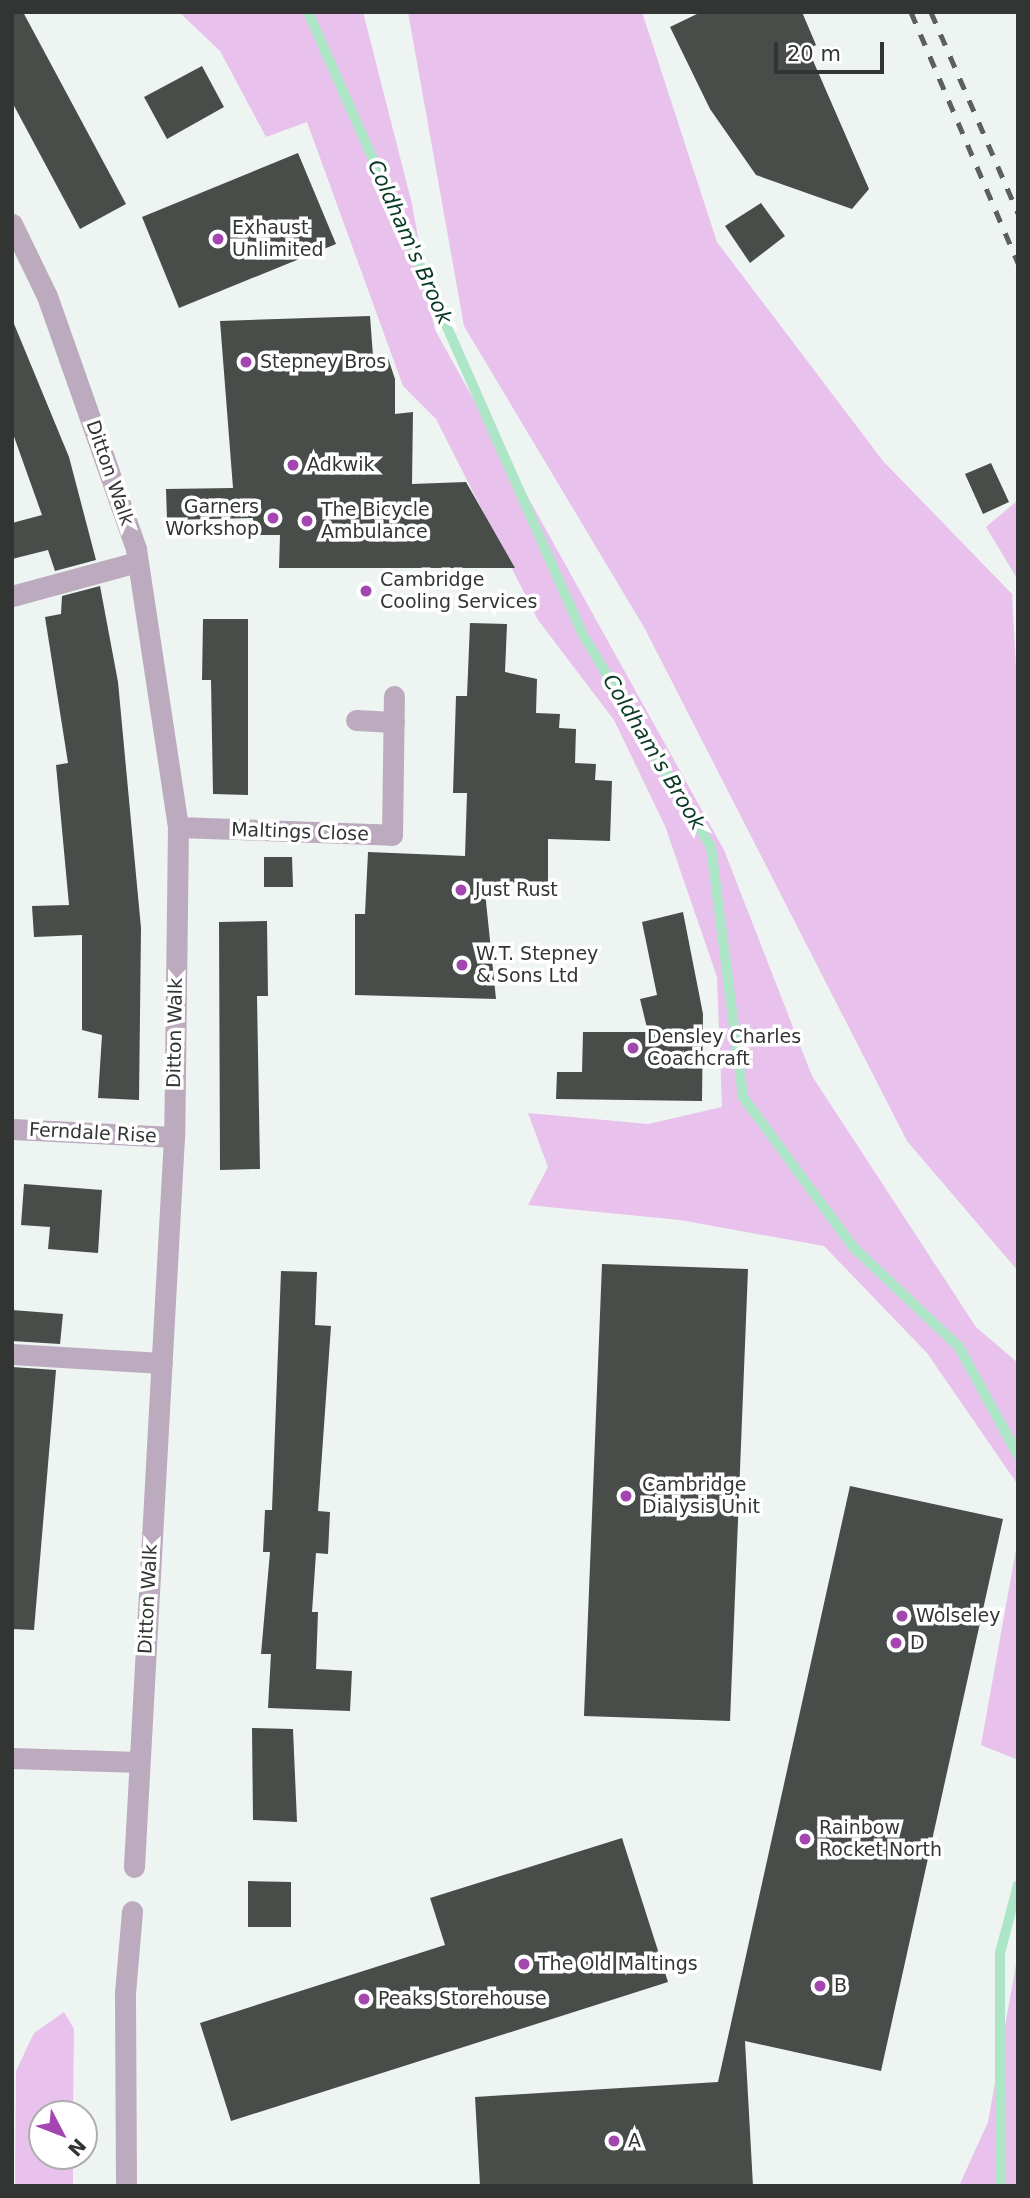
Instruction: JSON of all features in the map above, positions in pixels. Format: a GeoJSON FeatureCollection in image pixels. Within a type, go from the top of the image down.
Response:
{"type":"FeatureCollection","features":[{"type":"Feature","properties":{"kind":"street","name":"Ditton Walk"},"geometry":{"type":"LineString","coordinates":[[12,224],[47,296],[137,562],[177,827],[174,1137],[134,1867]]}},
{"type":"Feature","properties":{"kind":"street"},"geometry":{"type":"LineString","coordinates":[[12,596],[137,562]]}},
{"type":"Feature","properties":{"kind":"street","name":"Maltings Close"},"geometry":{"type":"LineString","coordinates":[[177,827],[392,835],[394,696]]}},
{"type":"Feature","properties":{"kind":"street"},"geometry":{"type":"LineString","coordinates":[[356,720],[394,722]]}},
{"type":"Feature","properties":{"kind":"street","name":"Ferndale Rise"},"geometry":{"type":"LineString","coordinates":[[12,1129],[174,1137]]}},
{"type":"Feature","properties":{"kind":"street"},"geometry":{"type":"LineString","coordinates":[[12,1354],[162,1363]]}},
{"type":"Feature","properties":{"kind":"street"},"geometry":{"type":"LineString","coordinates":[[12,1758],[139,1762]]}},
{"type":"Feature","properties":{"kind":"street"},"geometry":{"type":"LineString","coordinates":[[126,2186],[125,1993],[132,1911]]}},
{"type":"Feature","properties":{"kind":"shaded area"},"geometry":{"type":"Polygon","coordinates":[[[179,12],[363,12],[412,204],[435,330],[724,850],[812,1076],[976,1327],[1018,1363],[1018,1485],[927,1353],[824,1246],[680,1220],[528,1205],[548,1167],[528,1113],[648,1124],[722,1107],[717,977],[665,826],[614,720],[538,620],[436,419],[403,386],[307,122],[266,137],[220,51],[179,12]]]}},
{"type":"Feature","properties":{"kind":"shaded area"},"geometry":{"type":"Polygon","coordinates":[[[408,12],[642,12],[717,242],[883,461],[1012,594],[1018,705],[1018,1271],[907,1141],[645,629],[464,326],[408,12]]]}},
{"type":"Feature","properties":{"kind":"shaded area"},"geometry":{"type":"Polygon","coordinates":[[[1018,500],[1018,580],[986,527],[1018,500]]]}},
{"type":"Feature","properties":{"kind":"shaded area"},"geometry":{"type":"Polygon","coordinates":[[[1018,1538],[1018,1760],[981,1745],[1018,1538]]]}},
{"type":"Feature","properties":{"kind":"shaded area"},"geometry":{"type":"Polygon","coordinates":[[[1018,1953],[1018,2186],[959,2186],[988,2122],[1018,1953]]]}},
{"type":"Feature","properties":{"kind":"shaded area"},"geometry":{"type":"Polygon","coordinates":[[[64,2012],[74,2029],[73,2100],[28,2100],[28,2170],[73,2170],[73,2186],[15,2186],[16,2071],[34,2033],[64,2012]]]}},
{"type":"Feature","properties":{"kind":"building"},"geometry":{"type":"Polygon","coordinates":[[[12,12],[23,12],[126,204],[80,229],[12,102],[12,12]]]}},
{"type":"Feature","properties":{"kind":"building"},"geometry":{"type":"Polygon","coordinates":[[[701,12],[802,12],[816,45],[808,49],[869,189],[852,209],[756,175],[710,109],[670,27],[701,12]]]}},
{"type":"Feature","properties":{"kind":"building"},"geometry":{"type":"Polygon","coordinates":[[[202,66],[224,107],[167,139],[144,97],[202,66]]]}},
{"type":"Feature","properties":{"kind":"building"},"geometry":{"type":"Polygon","coordinates":[[[298,153],[336,244],[179,308],[142,217],[298,153]]]}},
{"type":"Feature","properties":{"kind":"building"},"geometry":{"type":"Polygon","coordinates":[[[761,203],[785,236],[750,263],[725,226],[761,203]]]}},
{"type":"Feature","properties":{"kind":"building"},"geometry":{"type":"Polygon","coordinates":[[[370,316],[373,356],[387,355],[395,379],[395,414],[413,412],[412,484],[466,482],[515,568],[279,568],[280,535],[253,535],[253,518],[167,520],[166,489],[233,488],[220,321],[370,316]]]}},
{"type":"Feature","properties":{"kind":"building"},"geometry":{"type":"Polygon","coordinates":[[[12,319],[69,457],[96,560],[55,571],[48,550],[12,559],[12,523],[42,515],[12,431],[12,319]]]}},
{"type":"Feature","properties":{"kind":"building"},"geometry":{"type":"Polygon","coordinates":[[[991,463],[1009,502],[983,514],[965,474],[991,463]]]}},
{"type":"Feature","properties":{"kind":"building"},"geometry":{"type":"Polygon","coordinates":[[[100,586],[118,682],[141,928],[139,1100],[98,1098],[102,1035],[82,1030],[82,935],[34,937],[32,906],[69,905],[56,765],[68,763],[45,617],[61,614],[62,596],[100,586]]]}},
{"type":"Feature","properties":{"kind":"building"},"geometry":{"type":"Polygon","coordinates":[[[203,619],[248,619],[248,795],[213,794],[211,680],[202,680],[203,619]]]}},
{"type":"Feature","properties":{"kind":"building"},"geometry":{"type":"Polygon","coordinates":[[[470,623],[507,624],[505,672],[537,679],[536,713],[560,714],[559,728],[576,729],[575,763],[596,764],[595,780],[612,781],[610,841],[548,839],[548,883],[484,882],[496,999],[355,995],[355,914],[365,914],[368,852],[465,856],[467,793],[453,793],[456,696],[467,696],[470,623]]]}},
{"type":"Feature","properties":{"kind":"building"},"geometry":{"type":"Polygon","coordinates":[[[264,857],[292,857],[293,887],[264,887],[264,857]]]}},
{"type":"Feature","properties":{"kind":"building"},"geometry":{"type":"Polygon","coordinates":[[[683,912],[703,1014],[702,1101],[556,1099],[557,1072],[582,1072],[583,1032],[648,1032],[640,999],[657,995],[642,922],[683,912]]]}},
{"type":"Feature","properties":{"kind":"building"},"geometry":{"type":"Polygon","coordinates":[[[267,921],[268,996],[257,996],[260,1169],[220,1170],[219,922],[267,921]]]}},
{"type":"Feature","properties":{"kind":"building"},"geometry":{"type":"Polygon","coordinates":[[[24,1184],[102,1190],[98,1253],[48,1249],[50,1227],[21,1225],[24,1184]]]}},
{"type":"Feature","properties":{"kind":"building"},"geometry":{"type":"Polygon","coordinates":[[[602,1264],[748,1269],[730,1721],[584,1716],[602,1264]]]}},
{"type":"Feature","properties":{"kind":"building"},"geometry":{"type":"Polygon","coordinates":[[[281,1271],[317,1272],[315,1325],[331,1326],[318,1511],[330,1512],[328,1554],[316,1553],[312,1612],[318,1612],[316,1669],[352,1671],[350,1711],[268,1708],[271,1654],[261,1654],[270,1552],[263,1552],[265,1510],[272,1510],[281,1271]]]}},
{"type":"Feature","properties":{"kind":"building"},"geometry":{"type":"Polygon","coordinates":[[[12,1310],[63,1314],[60,1344],[12,1341],[12,1310]]]}},
{"type":"Feature","properties":{"kind":"building"},"geometry":{"type":"Polygon","coordinates":[[[12,1367],[56,1370],[34,1630],[12,1629],[12,1367]]]}},
{"type":"Feature","properties":{"kind":"building"},"geometry":{"type":"Polygon","coordinates":[[[850,1486],[1003,1519],[881,2071],[745,2041],[753,2186],[480,2186],[475,2097],[718,2082],[850,1486]]]}},
{"type":"Feature","properties":{"kind":"building"},"geometry":{"type":"Polygon","coordinates":[[[252,1728],[293,1729],[297,1822],[253,1820],[252,1728]]]}},
{"type":"Feature","properties":{"kind":"building","name":"The Old Maltings"},"geometry":{"type":"Polygon","coordinates":[[[622,1838],[668,1982],[231,2121],[200,2023],[445,1945],[430,1898],[622,1838]]]}},
{"type":"Feature","properties":{"kind":"building"},"geometry":{"type":"Polygon","coordinates":[[[248,1881],[291,1882],[291,1927],[248,1927],[248,1881]]]}},
{"type":"Feature","properties":{"kind":"waterway","name":"Coldham's Brook"},"geometry":{"type":"LineString","coordinates":[[308,12],[583,635],[711,847],[743,1097],[854,1248],[959,1347],[1018,1455]]}},
{"type":"Feature","properties":{"kind":"waterway"},"geometry":{"type":"LineString","coordinates":[[1000,2186],[1000,1953],[1018,1885]]}},
{"type":"Feature","properties":{"kind":"railway"},"geometry":{"type":"LineString","coordinates":[[911,12],[1018,263]]}},
{"type":"Feature","properties":{"kind":"railway"},"geometry":{"type":"LineString","coordinates":[[931,12],[1018,213]]}},
{"type":"Feature","properties":{"kind":"place","name":"Exhaust Unlimited"},"geometry":{"type":"Point","coordinates":[218,239]}},
{"type":"Feature","properties":{"kind":"place","name":"Stepney Bros"},"geometry":{"type":"Point","coordinates":[246,362]}},
{"type":"Feature","properties":{"kind":"place","name":"Adkwik"},"geometry":{"type":"Point","coordinates":[293,465]}},
{"type":"Feature","properties":{"kind":"place","name":"Garners Workshop"},"geometry":{"type":"Point","coordinates":[273,518]}},
{"type":"Feature","properties":{"kind":"place","name":"The Bicycle Ambulance"},"geometry":{"type":"Point","coordinates":[307,521]}},
{"type":"Feature","properties":{"kind":"place","name":"Cambridge Cooling Services"},"geometry":{"type":"Point","coordinates":[366,591]}},
{"type":"Feature","properties":{"kind":"place","name":"Just Rust"},"geometry":{"type":"Point","coordinates":[461,890]}},
{"type":"Feature","properties":{"kind":"place","name":"W.T. Stepney & Sons Ltd"},"geometry":{"type":"Point","coordinates":[462,965]}},
{"type":"Feature","properties":{"kind":"place","name":"Densley Charles Coachcraft"},"geometry":{"type":"Point","coordinates":[633,1048]}},
{"type":"Feature","properties":{"kind":"place","name":"Cambridge Dialysis Unit"},"geometry":{"type":"Point","coordinates":[626,1496]}},
{"type":"Feature","properties":{"kind":"place","name":"Wolseley"},"geometry":{"type":"Point","coordinates":[902,1616]}},
{"type":"Feature","properties":{"kind":"place","name":"D"},"geometry":{"type":"Point","coordinates":[896,1643]}},
{"type":"Feature","properties":{"kind":"place","name":"Rainbow Rocket North"},"geometry":{"type":"Point","coordinates":[805,1839]}},
{"type":"Feature","properties":{"kind":"place","name":"The Old Maltings"},"geometry":{"type":"Point","coordinates":[524,1964]}},
{"type":"Feature","properties":{"kind":"place","name":"B"},"geometry":{"type":"Point","coordinates":[820,1986]}},
{"type":"Feature","properties":{"kind":"place","name":"Peaks Storehouse"},"geometry":{"type":"Point","coordinates":[364,1999]}},
{"type":"Feature","properties":{"kind":"place","name":"A"},"geometry":{"type":"Point","coordinates":[614,2141]}}]}
